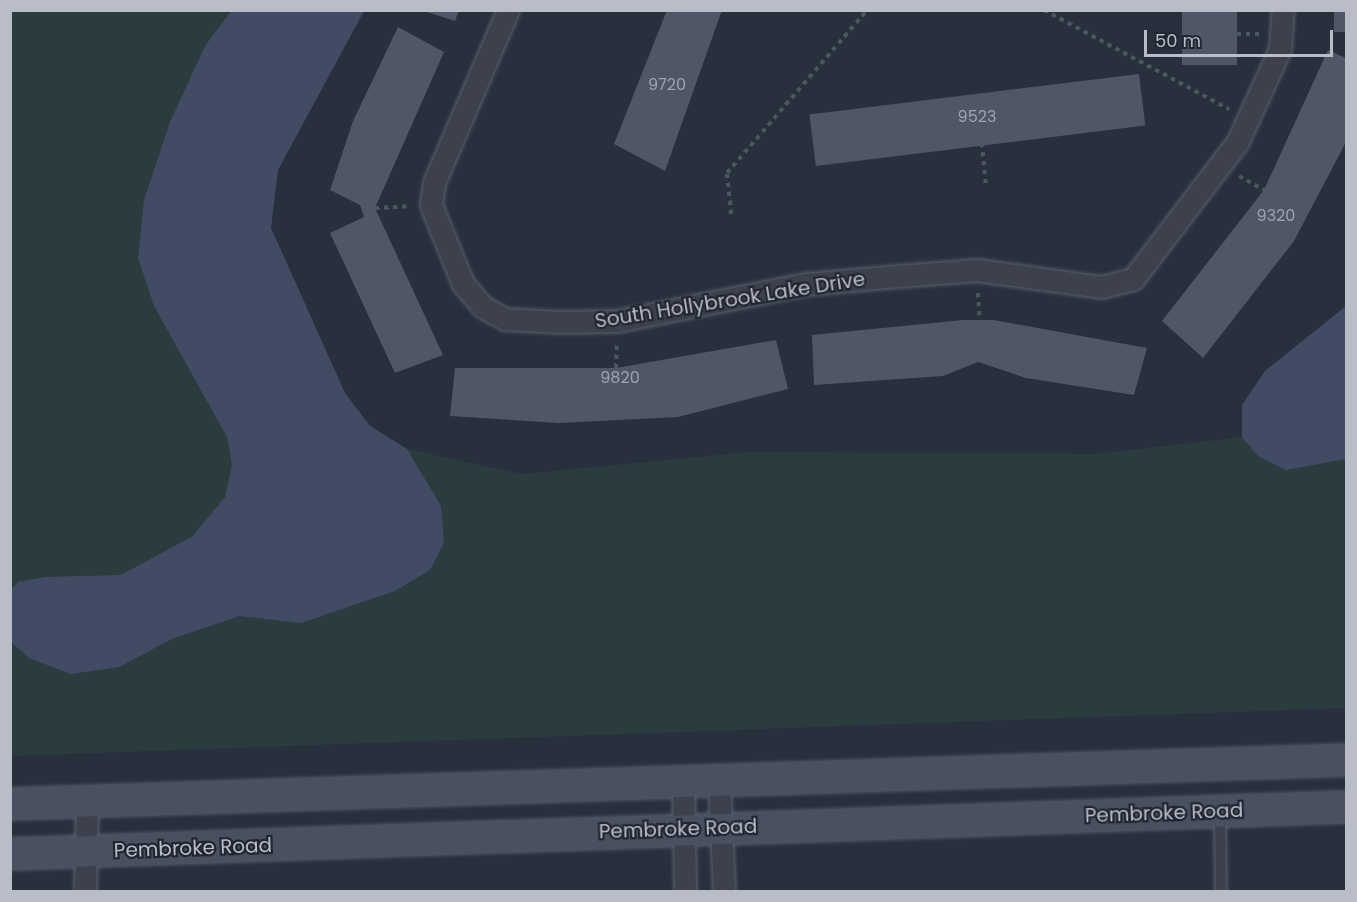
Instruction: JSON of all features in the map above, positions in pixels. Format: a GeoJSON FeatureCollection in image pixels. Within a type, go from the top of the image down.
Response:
{"type":"FeatureCollection","features":[{"type":"Feature","properties":{"kind":"main road"},"geometry":{"type":"LineString","coordinates":[[10,804],[719,782],[1347,759]]}},
{"type":"Feature","properties":{"kind":"main road","name":"Pembroke Road"},"geometry":{"type":"LineString","coordinates":[[10,854],[87,853],[683,828],[1347,807]]}},
{"type":"Feature","properties":{"kind":"street"},"geometry":{"type":"LineString","coordinates":[[430,205],[434,183],[508,10]]}},
{"type":"Feature","properties":{"kind":"street","name":"South Hollybrook Lake Drive"},"geometry":{"type":"LineString","coordinates":[[430,205],[449,258],[483,307],[524,321],[617,321],[806,284],[977,270],[1118,286],[1132,279],[1224,166],[1249,118],[1280,49],[1283,10]]}},
{"type":"Feature","properties":{"kind":"street"},"geometry":{"type":"LineString","coordinates":[[719,782],[724,891]]}},
{"type":"Feature","properties":{"kind":"street"},"geometry":{"type":"LineString","coordinates":[[683,783],[686,891]]}},
{"type":"Feature","properties":{"kind":"street"},"geometry":{"type":"LineString","coordinates":[[85,891],[87,802]]}},
{"type":"Feature","properties":{"kind":"lane"},"geometry":{"type":"LineString","coordinates":[[1220,811],[1221,891]]}},
{"type":"Feature","properties":{"kind":"path"},"geometry":{"type":"LineString","coordinates":[[730,214],[727,173],[867,10]]}},
{"type":"Feature","properties":{"kind":"path"},"geometry":{"type":"LineString","coordinates":[[1044,10],[1249,118]]}},
{"type":"Feature","properties":{"kind":"path"},"geometry":{"type":"LineString","coordinates":[[982,143],[986,187]]}},
{"type":"Feature","properties":{"kind":"path"},"geometry":{"type":"LineString","coordinates":[[1224,166],[1264,190]]}},
{"type":"Feature","properties":{"kind":"path"},"geometry":{"type":"LineString","coordinates":[[375,208],[430,205]]}},
{"type":"Feature","properties":{"kind":"shaded area"},"geometry":{"type":"Polygon","coordinates":[[[10,11],[364,11],[278,170],[271,228],[345,393],[370,426],[407,449],[522,474],[749,452],[1095,454],[1242,437],[1242,405],[1265,371],[1346,306],[1346,708],[11,756],[10,11]]]}},
{"type":"Feature","properties":{"kind":"water"},"geometry":{"type":"Polygon","coordinates":[[[231,11],[364,11],[278,170],[271,228],[345,393],[370,426],[407,449],[441,506],[444,543],[430,570],[395,591],[301,623],[239,616],[172,639],[119,667],[71,674],[29,658],[11,642],[11,590],[18,582],[45,577],[121,575],[193,536],[225,497],[232,465],[227,437],[154,306],[138,258],[144,200],[170,122],[205,46],[231,11]]]}},
{"type":"Feature","properties":{"kind":"water"},"geometry":{"type":"Polygon","coordinates":[[[1346,306],[1346,459],[1286,470],[1258,456],[1242,437],[1242,405],[1265,371],[1346,306]]]}},
{"type":"Feature","properties":{"kind":"building"},"geometry":{"type":"Polygon","coordinates":[[[421,10],[459,10],[455,21],[421,10]]]}},
{"type":"Feature","properties":{"kind":"building"},"geometry":{"type":"Polygon","coordinates":[[[667,10],[722,10],[665,171],[614,144],[667,10]]]}},
{"type":"Feature","properties":{"kind":"building"},"geometry":{"type":"Polygon","coordinates":[[[1182,10],[1237,10],[1237,65],[1182,65],[1182,10]]]}},
{"type":"Feature","properties":{"kind":"building"},"geometry":{"type":"Polygon","coordinates":[[[1334,10],[1346,10],[1346,32],[1334,32],[1334,10]]]}},
{"type":"Feature","properties":{"kind":"building"},"geometry":{"type":"Polygon","coordinates":[[[398,27],[444,52],[375,208],[443,355],[395,373],[330,233],[364,217],[360,205],[330,190],[353,121],[398,27]]]}},
{"type":"Feature","properties":{"kind":"building"},"geometry":{"type":"Polygon","coordinates":[[[1328,50],[1346,58],[1346,142],[1294,241],[1203,358],[1162,321],[1264,190],[1328,50]]]}},
{"type":"Feature","properties":{"kind":"building"},"geometry":{"type":"Polygon","coordinates":[[[1139,74],[1145,126],[816,166],[809,114],[1139,74]]]}},
{"type":"Feature","properties":{"kind":"building"},"geometry":{"type":"Polygon","coordinates":[[[963,320],[994,320],[1147,348],[1134,395],[1026,378],[978,362],[943,376],[814,385],[812,335],[963,320]]]}},
{"type":"Feature","properties":{"kind":"building"},"geometry":{"type":"Polygon","coordinates":[[[776,340],[788,389],[678,417],[559,423],[450,416],[455,368],[616,368],[776,340]]]}}]}
